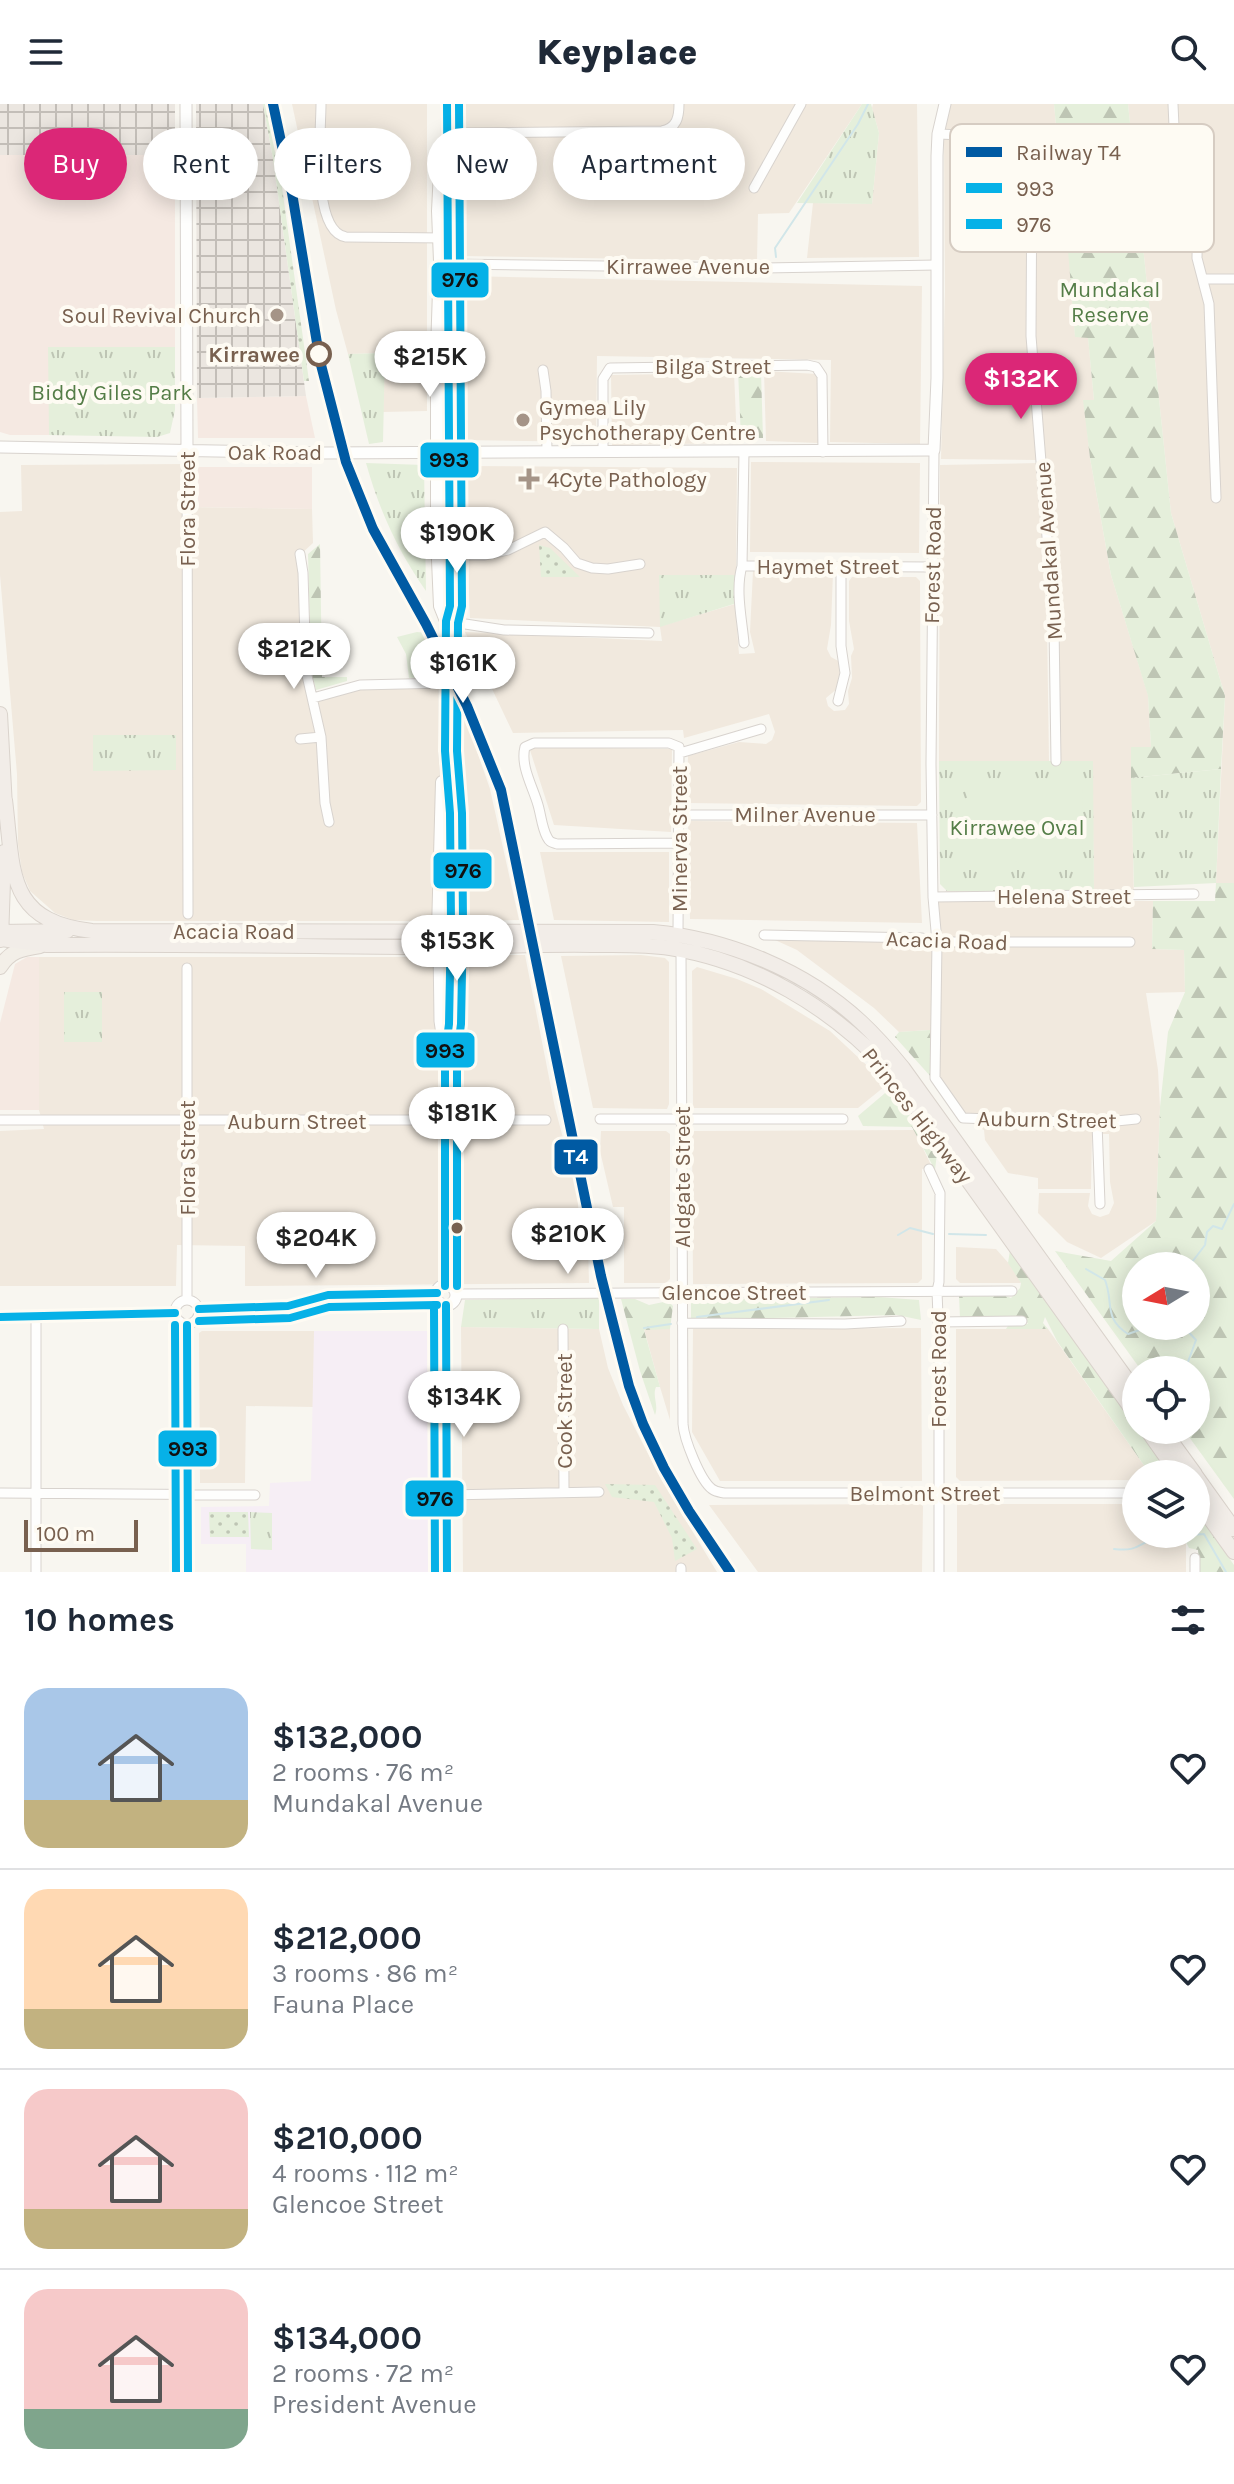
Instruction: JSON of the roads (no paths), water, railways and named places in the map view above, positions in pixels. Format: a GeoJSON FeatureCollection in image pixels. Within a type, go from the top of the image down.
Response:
{"type":"FeatureCollection","features":[{"type":"Feature","properties":{"kind":"highway"},"geometry":{"type":"LineString","coordinates":[[0,714],[5,800],[1,935],[92,931]]}},
{"type":"Feature","properties":{"kind":"highway","name":"Acacia Road"},"geometry":{"type":"LineString","coordinates":[[5,800],[14,871],[25,899],[36,913],[52,923],[92,931],[445,938]]}},
{"type":"Feature","properties":{"kind":"highway","name":"Acacia Road"},"geometry":{"type":"LineString","coordinates":[[1,935],[47,945],[557,937]]}},
{"type":"Feature","properties":{"kind":"highway","name":"Princes Highway"},"geometry":{"type":"LineString","coordinates":[[557,937],[634,945],[680,943],[733,948],[775,965],[818,989],[860,1021],[926,1098],[1122,1372]]}},
{"type":"Feature","properties":{"kind":"highway","name":"Princes Highway"},"geometry":{"type":"LineString","coordinates":[[680,943],[784,988],[831,1016],[870,1050],[889,1070],[1122,1395]]}},
{"type":"Feature","properties":{"kind":"highway"},"geometry":{"type":"LineString","coordinates":[[1210,1496],[1234,1529]]}},
{"type":"Feature","properties":{"kind":"highway"},"geometry":{"type":"LineString","coordinates":[[1210,1519],[1234,1552]]}},
{"type":"Feature","properties":{"kind":"main road"},"geometry":{"type":"LineString","coordinates":[[439,104],[444,238]]}},
{"type":"Feature","properties":{"kind":"main road"},"geometry":{"type":"LineString","coordinates":[[447,104],[447,128]]}},
{"type":"Feature","properties":{"kind":"main road"},"geometry":{"type":"LineString","coordinates":[[445,200],[437,350],[450,606],[446,621],[445,751],[438,854],[445,938]]}},
{"type":"Feature","properties":{"kind":"main road"},"geometry":{"type":"LineString","coordinates":[[442,451],[440,606],[446,621]]}},
{"type":"Feature","properties":{"kind":"main road"},"geometry":{"type":"LineString","coordinates":[[0,956],[1,935]]}},
{"type":"Feature","properties":{"kind":"main road"},"geometry":{"type":"LineString","coordinates":[[0,967],[15,951],[47,945]]}},
{"type":"Feature","properties":{"kind":"street","name":"Flora Street"},"geometry":{"type":"LineString","coordinates":[[186,104],[188,914]]}},
{"type":"Feature","properties":{"kind":"street"},"geometry":{"type":"LineString","coordinates":[[321,104],[322,190],[326,218],[332,229],[346,237],[444,238]]}},
{"type":"Feature","properties":{"kind":"street"},"geometry":{"type":"LineString","coordinates":[[537,132],[669,130],[675,124],[679,104]]}},
{"type":"Feature","properties":{"kind":"street"},"geometry":{"type":"LineString","coordinates":[[754,188],[801,104]]}},
{"type":"Feature","properties":{"kind":"street","name":"Forest Road"},"geometry":{"type":"LineString","coordinates":[[934,1026],[937,942],[933,897],[932,567],[938,134],[945,104]]}},
{"type":"Feature","properties":{"kind":"street"},"geometry":{"type":"LineString","coordinates":[[1173,104],[1174,124]]}},
{"type":"Feature","properties":{"kind":"street","name":"Mundakal Avenue"},"geometry":{"type":"LineString","coordinates":[[938,134],[950,134]]}},
{"type":"Feature","properties":{"kind":"street","name":"Mundakal Avenue"},"geometry":{"type":"LineString","coordinates":[[1031,252],[1031,336],[1054,625],[1056,761]]}},
{"type":"Feature","properties":{"kind":"street"},"geometry":{"type":"LineString","coordinates":[[1197,252],[1209,304],[1216,498]]}},
{"type":"Feature","properties":{"kind":"street","name":"Kirrawee Avenue"},"geometry":{"type":"LineString","coordinates":[[444,262],[764,268],[937,265]]}},
{"type":"Feature","properties":{"kind":"street"},"geometry":{"type":"LineString","coordinates":[[1203,279],[1234,279]]}},
{"type":"Feature","properties":{"kind":"street","name":"Bilga Street"},"geometry":{"type":"LineString","coordinates":[[603,452],[603,379],[610,368],[807,365],[818,369],[823,380],[823,452]]}},
{"type":"Feature","properties":{"kind":"street"},"geometry":{"type":"LineString","coordinates":[[543,370],[547,452]]}},
{"type":"Feature","properties":{"kind":"street","name":"Oak Road"},"geometry":{"type":"LineString","coordinates":[[0,447],[187,452],[934,450]]}},
{"type":"Feature","properties":{"kind":"street","name":"Haymet Street"},"geometry":{"type":"LineString","coordinates":[[744,451],[742,566],[932,567]]}},
{"type":"Feature","properties":{"kind":"street"},"geometry":{"type":"LineString","coordinates":[[448,555],[485,555],[508,550],[545,532],[577,563],[608,569],[640,564]]}},
{"type":"Feature","properties":{"kind":"street"},"geometry":{"type":"LineString","coordinates":[[300,554],[306,671],[321,737],[329,822]]}},
{"type":"Feature","properties":{"kind":"street"},"geometry":{"type":"LineString","coordinates":[[742,566],[740,602],[744,643]]}},
{"type":"Feature","properties":{"kind":"street"},"geometry":{"type":"LineString","coordinates":[[838,701],[845,673],[841,646],[841,566]]}},
{"type":"Feature","properties":{"kind":"street"},"geometry":{"type":"LineString","coordinates":[[446,621],[504,630],[649,633]]}},
{"type":"Feature","properties":{"kind":"street"},"geometry":{"type":"LineString","coordinates":[[313,698],[360,685],[445,683]]}},
{"type":"Feature","properties":{"kind":"street"},"geometry":{"type":"LineString","coordinates":[[680,843],[550,842],[528,780],[524,753],[528,744],[669,743],[678,749],[761,729]]}},
{"type":"Feature","properties":{"kind":"street"},"geometry":{"type":"LineString","coordinates":[[300,739],[321,737]]}},
{"type":"Feature","properties":{"kind":"street","name":"Minerva Street"},"geometry":{"type":"LineString","coordinates":[[678,749],[680,943]]}},
{"type":"Feature","properties":{"kind":"street","name":"Milner Avenue"},"geometry":{"type":"LineString","coordinates":[[679,815],[932,815]]}},
{"type":"Feature","properties":{"kind":"street","name":"Helena Street"},"geometry":{"type":"LineString","coordinates":[[933,897],[1194,894]]}},
{"type":"Feature","properties":{"kind":"street","name":"Acacia Road"},"geometry":{"type":"LineString","coordinates":[[764,935],[922,938],[937,942],[1130,942]]}},
{"type":"Feature","properties":{"kind":"street"},"geometry":{"type":"LineString","coordinates":[[445,938],[440,1021],[445,1054],[445,1120],[441,1290],[438,1300],[446,1305]]}},
{"type":"Feature","properties":{"kind":"street","name":"Aldgate Street"},"geometry":{"type":"LineString","coordinates":[[680,943],[684,1432],[707,1484],[716,1491]]}},
{"type":"Feature","properties":{"kind":"street","name":"Flora Street"},"geometry":{"type":"LineString","coordinates":[[187,968],[187,1300]]}},
{"type":"Feature","properties":{"kind":"street","name":"Auburn Street"},"geometry":{"type":"LineString","coordinates":[[934,1026],[935,1078],[963,1118],[1097,1123],[1136,1119]]}},
{"type":"Feature","properties":{"kind":"street"},"geometry":{"type":"LineString","coordinates":[[600,1119],[843,1119]]}},
{"type":"Feature","properties":{"kind":"street","name":"Auburn Street"},"geometry":{"type":"LineString","coordinates":[[0,1120],[546,1120]]}},
{"type":"Feature","properties":{"kind":"street"},"geometry":{"type":"LineString","coordinates":[[1097,1123],[1100,1204]]}},
{"type":"Feature","properties":{"kind":"street","name":"Forest Road"},"geometry":{"type":"LineString","coordinates":[[929,1169],[940,1193],[937,1291],[939,1572]]}},
{"type":"Feature","properties":{"kind":"street"},"geometry":{"type":"LineString","coordinates":[[199,1309],[288,1306],[317,1296],[452,1288],[456,1294],[454,1301],[446,1305]]}},
{"type":"Feature","properties":{"kind":"street","name":"Glencoe Street"},"geometry":{"type":"LineString","coordinates":[[456,1294],[1012,1291]]}},
{"type":"Feature","properties":{"kind":"street"},"geometry":{"type":"LineString","coordinates":[[187,1325],[178,1320],[175,1313],[177,1306],[187,1300],[199,1309]]}},
{"type":"Feature","properties":{"kind":"street"},"geometry":{"type":"LineString","coordinates":[[446,1305],[447,1572]]}},
{"type":"Feature","properties":{"kind":"street"},"geometry":{"type":"LineString","coordinates":[[187,1325],[197,1320],[199,1309]]}},
{"type":"Feature","properties":{"kind":"street"},"geometry":{"type":"LineString","coordinates":[[1,1317],[175,1313]]}},
{"type":"Feature","properties":{"kind":"street"},"geometry":{"type":"LineString","coordinates":[[36,1316],[36,1572]]}},
{"type":"Feature","properties":{"kind":"street","name":"Glencoe Street"},"geometry":{"type":"LineString","coordinates":[[682,1323],[901,1321]]}},
{"type":"Feature","properties":{"kind":"street"},"geometry":{"type":"LineString","coordinates":[[938,1322],[1022,1321]]}},
{"type":"Feature","properties":{"kind":"street"},"geometry":{"type":"LineString","coordinates":[[187,1325],[188,1572]]}},
{"type":"Feature","properties":{"kind":"street","name":"Cook Street"},"geometry":{"type":"LineString","coordinates":[[563,1329],[564,1492]]}},
{"type":"Feature","properties":{"kind":"street","name":"Belmont Street"},"geometry":{"type":"LineString","coordinates":[[716,1491],[1122,1493]]}},
{"type":"Feature","properties":{"kind":"street"},"geometry":{"type":"LineString","coordinates":[[447,1495],[599,1492]]}},
{"type":"Feature","properties":{"kind":"street"},"geometry":{"type":"LineString","coordinates":[[0,1493],[255,1495]]}},
{"type":"Feature","properties":{"kind":"street"},"geometry":{"type":"LineString","coordinates":[[1195,1558],[1195,1572]]}},
{"type":"Feature","properties":{"kind":"waterway"},"geometry":{"type":"LineString","coordinates":[[776,257],[775,248],[858,124],[868,104]]}},
{"type":"Feature","properties":{"kind":"waterway"},"geometry":{"type":"LineString","coordinates":[[1200,1252],[1205,1245],[1207,1232],[1213,1226],[1222,1229],[1234,1204]]}},
{"type":"Feature","properties":{"kind":"waterway"},"geometry":{"type":"LineString","coordinates":[[898,1235],[910,1228],[933,1234]]}},
{"type":"Feature","properties":{"kind":"waterway"},"geometry":{"type":"LineString","coordinates":[[949,1234],[986,1235]]}},
{"type":"Feature","properties":{"kind":"waterway"},"geometry":{"type":"LineString","coordinates":[[1086,1269],[1105,1280],[1112,1316],[1122,1330]]}},
{"type":"Feature","properties":{"kind":"waterway"},"geometry":{"type":"LineString","coordinates":[[697,1317],[829,1300]]}},
{"type":"Feature","properties":{"kind":"waterway"},"geometry":{"type":"LineString","coordinates":[[644,1328],[671,1324]]}},
{"type":"Feature","properties":{"kind":"waterway"},"geometry":{"type":"LineString","coordinates":[[1190,1356],[1196,1340]]}},
{"type":"Feature","properties":{"kind":"waterway"},"geometry":{"type":"LineString","coordinates":[[1114,1549],[1134,1548],[1164,1537],[1204,1534],[1226,1572]]}},
{"type":"Feature","properties":{"kind":"rail line","name":"T4"},"geometry":{"type":"LineString","coordinates":[[273,104],[292,193],[320,361],[346,462],[373,529],[467,706],[501,790],[601,1276],[629,1386],[664,1468],[730,1572]]}},
{"type":"Feature","properties":{"kind":"place","name":"Soul Revival Church"},"geometry":{"type":"Point","coordinates":[277,315]}},
{"type":"Feature","properties":{"kind":"place","name":"Kirrawee"},"geometry":{"type":"Point","coordinates":[319,354]}},
{"type":"Feature","properties":{"kind":"place","name":"Gymea Lily Psychotherapy Centre"},"geometry":{"type":"Point","coordinates":[523,420]}},
{"type":"Feature","properties":{"kind":"place","name":"4Cyte Pathology"},"geometry":{"type":"Point","coordinates":[529,479]}},
{"type":"Feature","properties":{"kind":"park label","name":"Mundakal Reserve"},"geometry":{"type":"Point","coordinates":[1110,302]}},
{"type":"Feature","properties":{"kind":"park label","name":"Biddy Giles Park"},"geometry":{"type":"Point","coordinates":[112,392]}},
{"type":"Feature","properties":{"kind":"park label","name":"Kirrawee Oval"},"geometry":{"type":"Point","coordinates":[1017,827]}}]}
